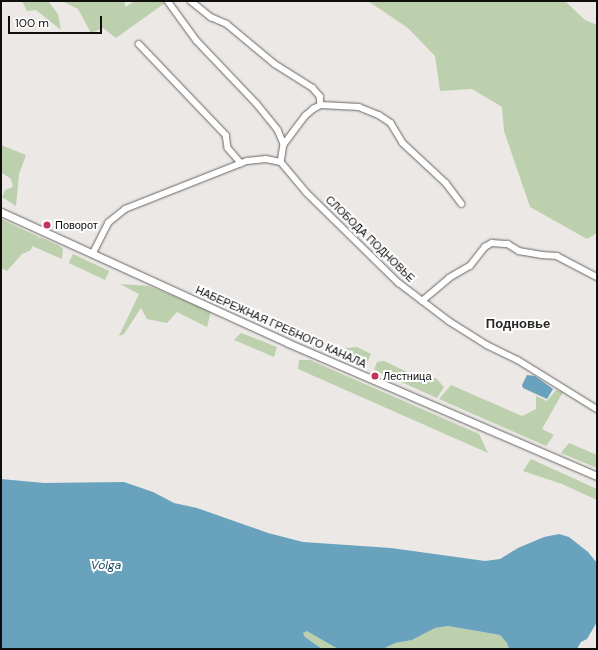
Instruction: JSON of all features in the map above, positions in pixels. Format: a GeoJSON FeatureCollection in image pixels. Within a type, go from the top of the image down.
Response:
{"type":"FeatureCollection","features":[{"type":"Feature","properties":{"kind":"street"},"geometry":{"type":"LineString","coordinates":[[168,1],[197,41],[257,104],[278,130],[284,144]]}},
{"type":"Feature","properties":{"kind":"street"},"geometry":{"type":"LineString","coordinates":[[191,1],[211,16],[227,24],[275,64],[313,88],[320,96],[321,105]]}},
{"type":"Feature","properties":{"kind":"street"},"geometry":{"type":"LineString","coordinates":[[139,44],[226,135],[228,148],[241,163]]}},
{"type":"Feature","properties":{"kind":"street"},"geometry":{"type":"LineString","coordinates":[[92,253],[108,222],[125,209],[247,160],[266,159],[281,162],[284,144],[305,116],[313,109],[321,105],[359,107],[379,115],[391,123],[403,144],[446,183],[462,204]]}},
{"type":"Feature","properties":{"kind":"street","name":"СЛОБОДА ПОДНОВЬЕ"},"geometry":{"type":"LineString","coordinates":[[281,162],[308,192],[399,283],[422,301],[449,321],[487,345],[518,360],[597,409]]}},
{"type":"Feature","properties":{"kind":"street","name":"НАБЕРЕЖНАЯ ГРЕБНОГО КАНАЛА"},"geometry":{"type":"LineString","coordinates":[[1,212],[295,346],[597,476]]}},
{"type":"Feature","properties":{"kind":"street"},"geometry":{"type":"LineString","coordinates":[[422,301],[449,278],[470,266],[485,247],[492,243],[508,244],[519,251],[557,256],[597,277]]}},
{"type":"Feature","properties":{"kind":"green space"},"geometry":{"type":"Polygon","coordinates":[[[22,1],[48,1],[58,14],[61,30],[36,10],[27,11],[22,1]]]}},
{"type":"Feature","properties":{"kind":"green space"},"geometry":{"type":"Polygon","coordinates":[[[62,1],[125,1],[125,7],[135,1],[164,1],[165,3],[116,38],[103,28],[91,33],[78,9],[62,1]]]}},
{"type":"Feature","properties":{"kind":"green space"},"geometry":{"type":"Polygon","coordinates":[[[368,1],[565,1],[585,20],[597,25],[597,233],[587,239],[530,207],[504,131],[502,107],[472,89],[440,91],[435,56],[408,28],[368,1]]]}},
{"type":"Feature","properties":{"kind":"green space"},"geometry":{"type":"Polygon","coordinates":[[[1,145],[26,155],[19,174],[16,206],[2,197],[5,190],[13,187],[11,179],[1,172],[1,145]]]}},
{"type":"Feature","properties":{"kind":"green space"},"geometry":{"type":"Polygon","coordinates":[[[1,219],[39,237],[38,239],[40,237],[58,245],[63,249],[62,259],[32,246],[31,250],[22,254],[7,271],[1,268],[1,219]]]}},
{"type":"Feature","properties":{"kind":"green space"},"geometry":{"type":"Polygon","coordinates":[[[73,254],[109,271],[105,280],[69,263],[73,254]]]}},
{"type":"Feature","properties":{"kind":"green space"},"geometry":{"type":"Polygon","coordinates":[[[120,284],[149,286],[211,311],[207,327],[177,312],[167,323],[147,319],[141,308],[124,334],[119,336],[139,294],[120,284]]]}},
{"type":"Feature","properties":{"kind":"green space"},"geometry":{"type":"Polygon","coordinates":[[[241,333],[277,347],[274,357],[234,340],[241,333]]]}},
{"type":"Feature","properties":{"kind":"green space"},"geometry":{"type":"Polygon","coordinates":[[[357,347],[371,354],[366,365],[339,349],[357,347]]]}},
{"type":"Feature","properties":{"kind":"green space"},"geometry":{"type":"Polygon","coordinates":[[[299,360],[310,360],[479,434],[488,453],[298,369],[299,360]]]}},
{"type":"Feature","properties":{"kind":"green space"},"geometry":{"type":"Polygon","coordinates":[[[384,361],[422,379],[436,378],[444,387],[437,398],[374,370],[377,362],[384,361]]]}},
{"type":"Feature","properties":{"kind":"green space"},"geometry":{"type":"Polygon","coordinates":[[[451,385],[522,416],[536,409],[536,396],[547,401],[556,390],[563,392],[542,429],[554,435],[546,446],[439,399],[451,385]]]}},
{"type":"Feature","properties":{"kind":"green space"},"geometry":{"type":"Polygon","coordinates":[[[569,443],[597,455],[597,468],[561,453],[569,443]]]}},
{"type":"Feature","properties":{"kind":"green space"},"geometry":{"type":"Polygon","coordinates":[[[531,459],[597,489],[597,500],[562,484],[523,471],[531,459]]]}},
{"type":"Feature","properties":{"kind":"green space"},"geometry":{"type":"Polygon","coordinates":[[[448,626],[500,635],[507,643],[509,649],[383,649],[395,643],[412,640],[435,628],[448,626]]]}},
{"type":"Feature","properties":{"kind":"green space"},"geometry":{"type":"Polygon","coordinates":[[[308,631],[338,649],[322,649],[305,637],[303,633],[308,631]]]}},
{"type":"Feature","properties":{"kind":"water"},"geometry":{"type":"Polygon","coordinates":[[[527,375],[535,376],[553,389],[547,399],[523,388],[522,385],[527,375]]]}},
{"type":"Feature","properties":{"kind":"water","name":"Volga"},"geometry":{"type":"Polygon","coordinates":[[[1,479],[44,483],[124,482],[153,492],[174,503],[197,508],[268,533],[303,542],[391,548],[485,561],[500,559],[518,548],[544,537],[559,534],[569,537],[588,552],[597,563],[597,622],[587,639],[581,642],[577,649],[509,649],[507,643],[500,635],[448,626],[435,628],[412,640],[395,643],[383,649],[338,649],[307,631],[303,633],[305,637],[322,649],[1,649],[1,479]]]}},
{"type":"Feature","properties":{"kind":"place","name":"Поворот"},"geometry":{"type":"Point","coordinates":[47,225]}},
{"type":"Feature","properties":{"kind":"place","name":"Лестница"},"geometry":{"type":"Point","coordinates":[375,376]}},
{"type":"Feature","properties":{"kind":"district","name":"Подновье"},"geometry":{"type":"Point","coordinates":[518,324]}}]}
